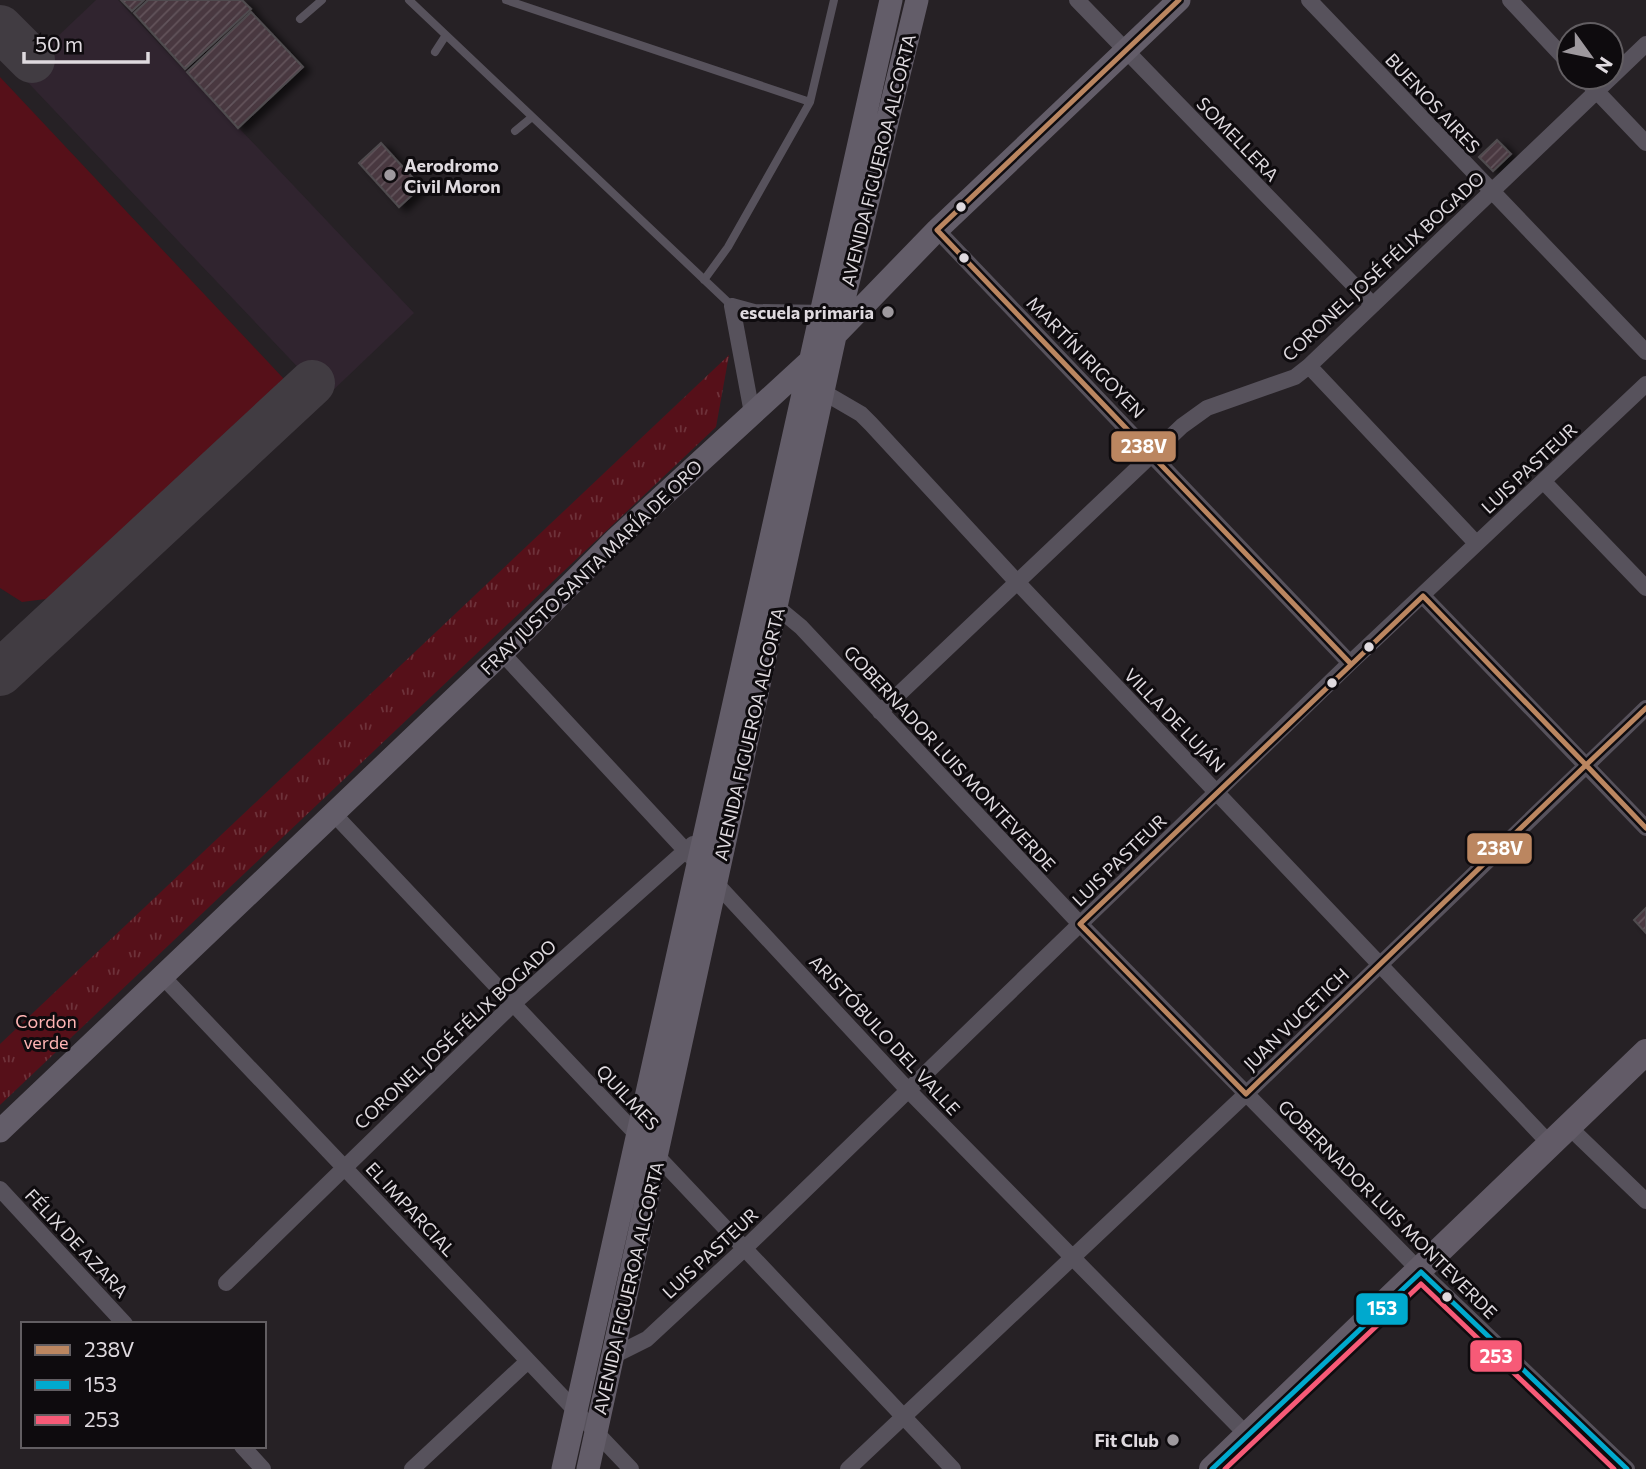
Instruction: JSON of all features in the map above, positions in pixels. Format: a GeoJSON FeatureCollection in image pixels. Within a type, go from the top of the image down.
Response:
{"type":"FeatureCollection","features":[{"type":"Feature","properties":{"kind":"main road","name":"AVENIDA FIGUEROA ALCORTA"},"geometry":{"type":"LineString","coordinates":[[588,1469],[715,880],[702,847],[778,608],[825,393],[835,336],[830,313],[891,0]]}},
{"type":"Feature","properties":{"kind":"main road","name":"AVENIDA FIGUEROA ALCORTA"},"geometry":{"type":"LineString","coordinates":[[563,1469],[810,361],[830,313],[917,0]]}},
{"type":"Feature","properties":{"kind":"main road","name":"FRAY JUSTO SANTA MARÍA DE ORO"},"geometry":{"type":"LineString","coordinates":[[0,1130],[502,653],[617,538],[810,361],[937,230],[1179,0]]}},
{"type":"Feature","properties":{"kind":"main road"},"geometry":{"type":"LineString","coordinates":[[1212,1469],[1421,1272],[1646,1052]]}},
{"type":"Feature","properties":{"kind":"street","name":"SOMELLERA"},"geometry":{"type":"LineString","coordinates":[[1077,0],[1373,305]]}},
{"type":"Feature","properties":{"kind":"street","name":"BUENOS AIRES"},"geometry":{"type":"LineString","coordinates":[[1309,0],[1646,352]]}},
{"type":"Feature","properties":{"kind":"street"},"geometry":{"type":"LineString","coordinates":[[1510,0],[1555,48]]}},
{"type":"Feature","properties":{"kind":"street","name":"CORONEL JOSÉ FÉLIX BOGADO"},"geometry":{"type":"LineString","coordinates":[[1625,64],[1646,44]]}},
{"type":"Feature","properties":{"kind":"street"},"geometry":{"type":"LineString","coordinates":[[1596,91],[1646,143]]}},
{"type":"Feature","properties":{"kind":"street","name":"CORONEL JOSÉ FÉLIX BOGADO"},"geometry":{"type":"LineString","coordinates":[[880,712],[1151,453],[1208,408],[1295,377],[1309,366],[1596,91]]}},
{"type":"Feature","properties":{"kind":"street","name":"MARTÍN IRIGOYEN"},"geometry":{"type":"LineString","coordinates":[[937,230],[1350,663]]}},
{"type":"Feature","properties":{"kind":"street"},"geometry":{"type":"LineString","coordinates":[[752,414],[732,306],[754,312],[830,313]]}},
{"type":"Feature","properties":{"kind":"street"},"geometry":{"type":"LineString","coordinates":[[1309,366],[1476,543]]}},
{"type":"Feature","properties":{"kind":"street","name":"LUIS PASTEUR"},"geometry":{"type":"LineString","coordinates":[[613,1356],[647,1339],[744,1248],[1350,663],[1646,384]]}},
{"type":"Feature","properties":{"kind":"street","name":"VILLA DE LUJÁN"},"geometry":{"type":"LineString","coordinates":[[825,393],[861,414],[871,424],[1016,581],[1380,963],[1559,1135],[1646,1201]]}},
{"type":"Feature","properties":{"kind":"street"},"geometry":{"type":"LineString","coordinates":[[1543,481],[1646,589]]}},
{"type":"Feature","properties":{"kind":"street"},"geometry":{"type":"LineString","coordinates":[[1423,596],[1646,828]]}},
{"type":"Feature","properties":{"kind":"street","name":"GOBERNADOR LUIS MONTEVERDE"},"geometry":{"type":"LineString","coordinates":[[778,608],[801,627],[1080,924],[1421,1272],[1627,1469]]}},
{"type":"Feature","properties":{"kind":"street","name":"ARISTÓBULO DEL VALLE"},"geometry":{"type":"LineString","coordinates":[[502,653],[702,847],[715,880],[908,1090],[1248,1436]]}},
{"type":"Feature","properties":{"kind":"street","name":"JUAN VUCETICH"},"geometry":{"type":"LineString","coordinates":[[848,1469],[1246,1094],[1646,708]]}},
{"type":"Feature","properties":{"kind":"street","name":"QUILMES"},"geometry":{"type":"LineString","coordinates":[[332,812],[953,1469]]}},
{"type":"Feature","properties":{"kind":"street","name":"CORONEL JOSÉ FÉLIX BOGADO"},"geometry":{"type":"LineString","coordinates":[[226,1283],[344,1165],[514,1003],[702,847]]}},
{"type":"Feature","properties":{"kind":"street","name":"EL IMPARCIAL"},"geometry":{"type":"LineString","coordinates":[[163,977],[631,1469]]}},
{"type":"Feature","properties":{"kind":"street","name":"FÉLIX DE AZARA"},"geometry":{"type":"LineString","coordinates":[[0,1189],[123,1322]]}},
{"type":"Feature","properties":{"kind":"street"},"geometry":{"type":"LineString","coordinates":[[412,1469],[528,1361]]}},
{"type":"Feature","properties":{"kind":"street"},"geometry":{"type":"LineString","coordinates":[[244,1448],[263,1469]]}},
{"type":"Feature","properties":{"kind":"lane"},"geometry":{"type":"LineString","coordinates":[[300,19],[322,0]]}},
{"type":"Feature","properties":{"kind":"lane"},"geometry":{"type":"LineString","coordinates":[[409,0],[732,306]]}},
{"type":"Feature","properties":{"kind":"lane"},"geometry":{"type":"LineString","coordinates":[[506,0],[810,102]]}},
{"type":"Feature","properties":{"kind":"lane"},"geometry":{"type":"LineString","coordinates":[[704,280],[728,247],[810,102],[834,0]]}},
{"type":"Feature","properties":{"kind":"lane"},"geometry":{"type":"LineString","coordinates":[[435,52],[446,35]]}},
{"type":"Feature","properties":{"kind":"lane"},"geometry":{"type":"LineString","coordinates":[[516,131],[533,117]]}},
{"type":"Feature","properties":{"kind":"shaded area"},"geometry":{"type":"Polygon","coordinates":[[[96,0],[118,0],[414,313],[326,397],[19,73],[96,0]]]}},
{"type":"Feature","properties":{"kind":"green space"},"geometry":{"type":"Polygon","coordinates":[[[0,77],[284,379],[72,586],[46,599],[22,602],[0,588],[0,77]]]}},
{"type":"Feature","properties":{"kind":"green space","name":"Cordon verde"},"geometry":{"type":"Polygon","coordinates":[[[729,355],[716,427],[0,1105],[0,1044],[729,355]]]}},
{"type":"Feature","properties":{"kind":"building"},"geometry":{"type":"Polygon","coordinates":[[[121,0],[144,0],[132,11],[121,0]]]}},
{"type":"Feature","properties":{"kind":"building"},"geometry":{"type":"Polygon","coordinates":[[[148,0],[242,0],[251,9],[185,69],[134,13],[148,0]]]}},
{"type":"Feature","properties":{"kind":"building"},"geometry":{"type":"Polygon","coordinates":[[[251,12],[303,67],[238,128],[187,72],[251,12]]]}},
{"type":"Feature","properties":{"kind":"building"},"geometry":{"type":"Polygon","coordinates":[[[1497,140],[1511,154],[1493,171],[1479,157],[1497,140]]]}},
{"type":"Feature","properties":{"kind":"building","name":"Aerodromo Civil Moron"},"geometry":{"type":"Polygon","coordinates":[[[381,143],[421,187],[399,207],[359,163],[381,143]]]}},
{"type":"Feature","properties":{"kind":"building"},"geometry":{"type":"Polygon","coordinates":[[[1646,908],[1646,933],[1634,920],[1646,908]]]}},
{"type":"Feature","properties":{"kind":"taxiway"},"geometry":{"type":"LineString","coordinates":[[0,28],[32,60]]}},
{"type":"Feature","properties":{"kind":"taxiway"},"geometry":{"type":"LineString","coordinates":[[0,673],[312,383]]}},
{"type":"Feature","properties":{"kind":"transit line","name":"238V"},"geometry":{"type":"LineString","coordinates":[[937,230],[1179,0]]}},
{"type":"Feature","properties":{"kind":"transit line","name":"238V"},"geometry":{"type":"LineString","coordinates":[[937,230],[1350,663]]}},
{"type":"Feature","properties":{"kind":"transit line","name":"238V"},"geometry":{"type":"LineString","coordinates":[[1423,596],[1586,765],[1246,1094],[1080,924],[1423,596]]}},
{"type":"Feature","properties":{"kind":"transit line","name":"238V"},"geometry":{"type":"LineString","coordinates":[[1586,765],[1646,708]]}},
{"type":"Feature","properties":{"kind":"transit line","name":"238V"},"geometry":{"type":"LineString","coordinates":[[1586,765],[1646,828]]}},
{"type":"Feature","properties":{"kind":"transit line","name":"153"},"geometry":{"type":"LineString","coordinates":[[1212,1469],[1421,1272],[1627,1469]]}},
{"type":"Feature","properties":{"kind":"transit line","name":"253"},"geometry":{"type":"LineString","coordinates":[[1225,1469],[1421,1284],[1614,1469]]}},
{"type":"Feature","properties":{"kind":"place","name":"Aerodromo Civil Moron"},"geometry":{"type":"Point","coordinates":[390,175]}},
{"type":"Feature","properties":{"kind":"place","name":"escuela primaria"},"geometry":{"type":"Point","coordinates":[888,312]}},
{"type":"Feature","properties":{"kind":"place","name":"Fit Club"},"geometry":{"type":"Point","coordinates":[1173,1440]}}]}
